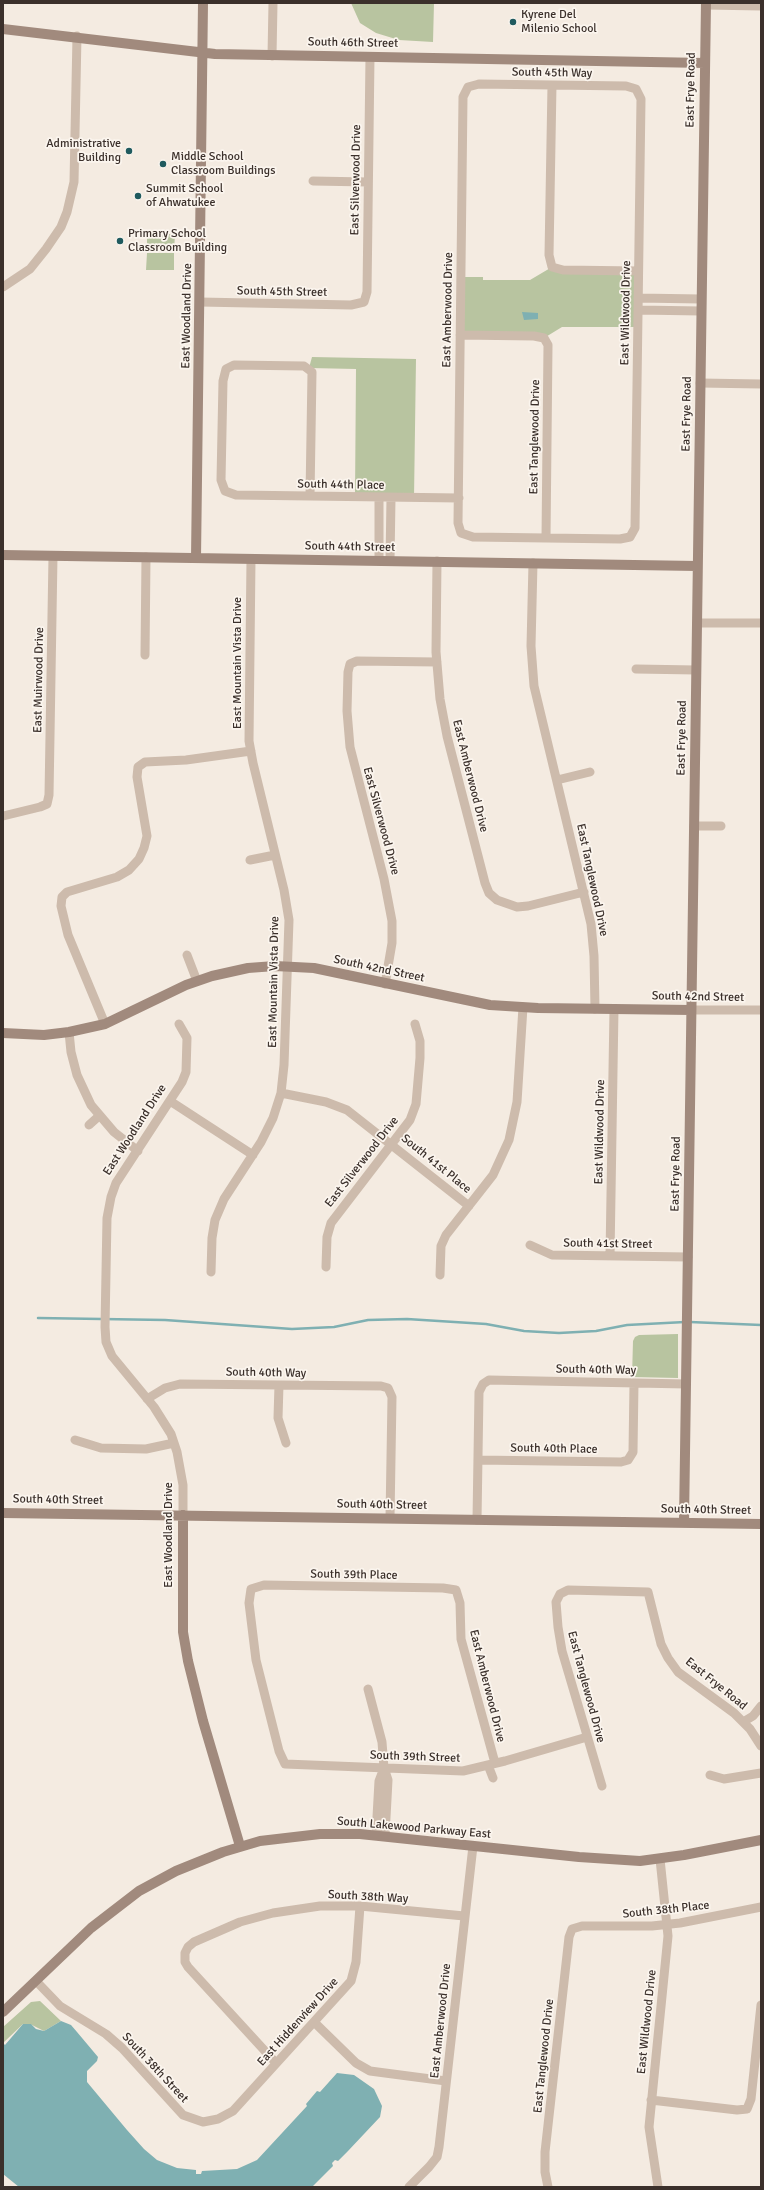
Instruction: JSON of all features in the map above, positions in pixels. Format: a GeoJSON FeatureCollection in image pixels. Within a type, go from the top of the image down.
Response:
{"type":"FeatureCollection","features":[{"type":"Feature","properties":{"kind":"street","name":"East Woodland Drive"},"geometry":{"type":"LineString","coordinates":[[196,558],[203,3]]}},
{"type":"Feature","properties":{"kind":"street"},"geometry":{"type":"LineString","coordinates":[[272,56],[273,3]]}},
{"type":"Feature","properties":{"kind":"street"},"geometry":{"type":"LineString","coordinates":[[706,4],[761,6]]}},
{"type":"Feature","properties":{"kind":"street","name":"East Frye Road"},"geometry":{"type":"LineString","coordinates":[[684,1522],[706,4]]}},
{"type":"Feature","properties":{"kind":"street","name":"South 46th Street"},"geometry":{"type":"LineString","coordinates":[[3,29],[77,36],[202,53],[272,56],[705,63]]}},
{"type":"Feature","properties":{"kind":"street"},"geometry":{"type":"LineString","coordinates":[[3,287],[30,269],[61,227],[67,212],[74,182],[77,36]]}},
{"type":"Feature","properties":{"kind":"street","name":"East Silverwood Drive"},"geometry":{"type":"LineString","coordinates":[[364,302],[366,292],[370,57]]}},
{"type":"Feature","properties":{"kind":"street","name":"South 45th Way"},"geometry":{"type":"LineString","coordinates":[[468,87],[479,84],[626,86],[636,89]]}},
{"type":"Feature","properties":{"kind":"street"},"geometry":{"type":"LineString","coordinates":[[552,85],[549,256],[552,267],[563,270],[638,271]]}},
{"type":"Feature","properties":{"kind":"street","name":"East Amberwood Drive"},"geometry":{"type":"LineString","coordinates":[[468,87],[464,97],[458,523],[461,534],[473,537],[546,538]]}},
{"type":"Feature","properties":{"kind":"street","name":"East Wildwood Drive"},"geometry":{"type":"LineString","coordinates":[[546,538],[620,539],[630,537],[635,528],[641,99],[636,89]]}},
{"type":"Feature","properties":{"kind":"street"},"geometry":{"type":"LineString","coordinates":[[313,181],[368,182]]}},
{"type":"Feature","properties":{"kind":"street"},"geometry":{"type":"LineString","coordinates":[[638,298],[701,299]]}},
{"type":"Feature","properties":{"kind":"street"},"geometry":{"type":"LineString","coordinates":[[670,298],[670,310]]}},
{"type":"Feature","properties":{"kind":"street","name":"South 45th Street"},"geometry":{"type":"LineString","coordinates":[[200,302],[351,305],[364,302]]}},
{"type":"Feature","properties":{"kind":"street"},"geometry":{"type":"LineString","coordinates":[[638,310],[701,311]]}},
{"type":"Feature","properties":{"kind":"street","name":"East Tanglewood Drive"},"geometry":{"type":"LineString","coordinates":[[460,335],[544,338],[548,345],[546,538]]}},
{"type":"Feature","properties":{"kind":"street","name":"South 44th Place"},"geometry":{"type":"LineString","coordinates":[[310,496],[312,372],[309,368],[304,366],[234,365],[226,369],[223,381],[222,480],[225,491],[236,496],[458,498]]}},
{"type":"Feature","properties":{"kind":"street"},"geometry":{"type":"LineString","coordinates":[[700,383],[761,384]]}},
{"type":"Feature","properties":{"kind":"street"},"geometry":{"type":"LineString","coordinates":[[379,498],[379,561]]}},
{"type":"Feature","properties":{"kind":"street"},"geometry":{"type":"LineString","coordinates":[[390,561],[391,498]]}},
{"type":"Feature","properties":{"kind":"street"},"geometry":{"type":"LineString","coordinates":[[379,528],[390,528]]}},
{"type":"Feature","properties":{"kind":"street","name":"South 44th Street"},"geometry":{"type":"LineString","coordinates":[[3,555],[697,566]]}},
{"type":"Feature","properties":{"kind":"street","name":"East Muirwood Drive"},"geometry":{"type":"LineString","coordinates":[[3,816],[47,804],[49,795],[53,556]]}},
{"type":"Feature","properties":{"kind":"street"},"geometry":{"type":"LineString","coordinates":[[145,656],[146,557]]}},
{"type":"Feature","properties":{"kind":"street","name":"East Mountain Vista Drive"},"geometry":{"type":"LineString","coordinates":[[211,1272],[212,1238],[216,1216],[224,1199],[268,1130],[281,1093],[289,966],[289,920],[251,751],[248,714],[251,559]]}},
{"type":"Feature","properties":{"kind":"street","name":"East Amberwood Drive"},"geometry":{"type":"LineString","coordinates":[[437,561],[437,662],[440,699],[447,736],[485,883],[489,892],[498,900],[517,907],[584,892]]}},
{"type":"Feature","properties":{"kind":"street","name":"East Tanglewood Drive"},"geometry":{"type":"LineString","coordinates":[[533,563],[531,646],[533,673],[539,714],[557,780],[584,892],[594,956],[595,1009]]}},
{"type":"Feature","properties":{"kind":"street"},"geometry":{"type":"LineString","coordinates":[[697,623],[761,624]]}},
{"type":"Feature","properties":{"kind":"street","name":"East Silverwood Drive"},"geometry":{"type":"LineString","coordinates":[[385,984],[392,943],[392,921],[384,879],[350,747],[347,711],[348,672],[350,664],[357,661],[437,662]]}},
{"type":"Feature","properties":{"kind":"street"},"geometry":{"type":"LineString","coordinates":[[636,670],[696,670]]}},
{"type":"Feature","properties":{"kind":"street"},"geometry":{"type":"LineString","coordinates":[[105,1024],[68,935],[61,906],[62,897],[67,892],[117,877],[129,870],[139,859],[147,836],[137,777],[138,768],[145,762],[186,760],[251,751]]}},
{"type":"Feature","properties":{"kind":"street"},"geometry":{"type":"LineString","coordinates":[[557,780],[590,772]]}},
{"type":"Feature","properties":{"kind":"street"},"geometry":{"type":"LineString","coordinates":[[694,826],[721,826]]}},
{"type":"Feature","properties":{"kind":"street"},"geometry":{"type":"LineString","coordinates":[[250,860],[275,855]]}},
{"type":"Feature","properties":{"kind":"street"},"geometry":{"type":"LineString","coordinates":[[187,955],[197,981]]}},
{"type":"Feature","properties":{"kind":"street","name":"South 42nd Street"},"geometry":{"type":"LineString","coordinates":[[3,1033],[33,1035],[69,1032],[105,1024],[197,981],[226,972],[248,968],[289,966],[314,968],[468,1002],[523,1007],[595,1009],[761,1010]]}},
{"type":"Feature","properties":{"kind":"street"},"geometry":{"type":"LineString","coordinates":[[440,1275],[441,1246],[446,1235],[493,1175],[502,1157],[514,1122],[523,1007]]}},
{"type":"Feature","properties":{"kind":"street","name":"East Wildwood Drive"},"geometry":{"type":"LineString","coordinates":[[610,1256],[614,1009]]}},
{"type":"Feature","properties":{"kind":"street","name":"East Woodland Drive"},"geometry":{"type":"LineString","coordinates":[[179,1024],[187,1038],[186,1072],[170,1101],[116,1183],[108,1208],[105,1327],[108,1350],[154,1407],[174,1443],[183,1485],[182,1604],[184,1640],[203,1721],[240,1846]]}},
{"type":"Feature","properties":{"kind":"street","name":"East Silverwood Drive"},"geometry":{"type":"LineString","coordinates":[[326,1267],[326,1243],[331,1223],[339,1209],[392,1145],[410,1120],[416,1104],[420,1041],[415,1024]]}},
{"type":"Feature","properties":{"kind":"street"},"geometry":{"type":"LineString","coordinates":[[69,1032],[71,1052],[77,1075],[85,1094],[99,1116],[114,1132],[138,1151]]}},
{"type":"Feature","properties":{"kind":"street","name":"South 41st Place"},"geometry":{"type":"LineString","coordinates":[[281,1093],[331,1104],[347,1110],[469,1206]]}},
{"type":"Feature","properties":{"kind":"street"},"geometry":{"type":"LineString","coordinates":[[170,1101],[253,1155]]}},
{"type":"Feature","properties":{"kind":"street"},"geometry":{"type":"LineString","coordinates":[[89,1124],[99,1116]]}},
{"type":"Feature","properties":{"kind":"street","name":"South 41st Street"},"geometry":{"type":"LineString","coordinates":[[530,1245],[552,1255],[688,1257]]}},
{"type":"Feature","properties":{"kind":"street","name":"South 40th Way"},"geometry":{"type":"LineString","coordinates":[[478,1460],[479,1392],[483,1384],[489,1380],[686,1384]]}},
{"type":"Feature","properties":{"kind":"street","name":"South 40th Place"},"geometry":{"type":"LineString","coordinates":[[478,1460],[621,1462],[628,1460],[633,1452],[634,1383]]}},
{"type":"Feature","properties":{"kind":"street","name":"South 40th Way"},"geometry":{"type":"LineString","coordinates":[[147,1399],[165,1388],[180,1384],[381,1386],[388,1388],[392,1397],[390,1518]]}},
{"type":"Feature","properties":{"kind":"street"},"geometry":{"type":"LineString","coordinates":[[279,1385],[278,1418],[286,1443]]}},
{"type":"Feature","properties":{"kind":"street"},"geometry":{"type":"LineString","coordinates":[[75,1440],[88,1446],[101,1448],[146,1449],[174,1443]]}},
{"type":"Feature","properties":{"kind":"street"},"geometry":{"type":"LineString","coordinates":[[477,1520],[478,1460]]}},
{"type":"Feature","properties":{"kind":"street","name":"South 40th Street"},"geometry":{"type":"LineString","coordinates":[[3,1513],[761,1524]]}},
{"type":"Feature","properties":{"kind":"street","name":"South 39th Place"},"geometry":{"type":"LineString","coordinates":[[285,1764],[279,1751],[256,1660],[249,1603],[251,1588],[264,1585],[443,1588],[456,1590]]}},
{"type":"Feature","properties":{"kind":"street","name":"East Amberwood Drive"},"geometry":{"type":"LineString","coordinates":[[456,1590],[460,1603],[461,1639],[492,1764],[493,1778]]}},
{"type":"Feature","properties":{"kind":"street","name":"East Frye Road"},"geometry":{"type":"LineString","coordinates":[[560,1594],[568,1590],[648,1592],[661,1644],[668,1658],[678,1672],[734,1713],[743,1722],[761,1746]]}},
{"type":"Feature","properties":{"kind":"street","name":"East Tanglewood Drive"},"geometry":{"type":"LineString","coordinates":[[560,1594],[556,1602],[562,1651],[602,1786]]}},
{"type":"Feature","properties":{"kind":"street"},"geometry":{"type":"LineString","coordinates":[[368,1689],[382,1742],[384,1768],[379,1782],[380,1836]]}},
{"type":"Feature","properties":{"kind":"street"},"geometry":{"type":"LineString","coordinates":[[743,1722],[753,1716],[761,1706]]}},
{"type":"Feature","properties":{"kind":"street","name":"South 39th Street"},"geometry":{"type":"LineString","coordinates":[[285,1764],[463,1771],[587,1737]]}},
{"type":"Feature","properties":{"kind":"street"},"geometry":{"type":"LineString","coordinates":[[710,1775],[724,1779],[761,1773]]}},
{"type":"Feature","properties":{"kind":"street","name":"South Lakewood Parkway East"},"geometry":{"type":"LineString","coordinates":[[3,2012],[91,1928],[139,1891],[176,1871],[240,1846],[272,1839],[320,1834],[380,1836],[607,1860],[660,1859],[761,1840]]}},
{"type":"Feature","properties":{"kind":"street","name":"East Amberwood Drive"},"geometry":{"type":"LineString","coordinates":[[409,2187],[437,2157],[472,1846]]}},
{"type":"Feature","properties":{"kind":"street","name":"East Wildwood Drive"},"geometry":{"type":"LineString","coordinates":[[658,2187],[650,2135],[651,2100],[667,1952],[667,1925],[660,1859]]}},
{"type":"Feature","properties":{"kind":"street","name":"South 38th Way"},"geometry":{"type":"LineString","coordinates":[[276,2063],[188,1967],[185,1962],[185,1954],[188,1947],[194,1942],[240,1922],[273,1913],[320,1906],[360,1906],[464,1916]]}},
{"type":"Feature","properties":{"kind":"street","name":"East Hiddenview Drive"},"geometry":{"type":"LineString","coordinates":[[203,2122],[218,2119],[233,2111],[351,1981],[356,1962],[360,1906]]}},
{"type":"Feature","properties":{"kind":"street","name":"South 38th Place"},"geometry":{"type":"LineString","coordinates":[[572,1928],[582,1926],[615,1927],[667,1925],[708,1919],[761,1907]]}},
{"type":"Feature","properties":{"kind":"street","name":"East Tanglewood Drive"},"geometry":{"type":"LineString","coordinates":[[548,2187],[545,2172],[545,2152],[569,1937],[572,1928]]}},
{"type":"Feature","properties":{"kind":"street","name":"South 38th Street"},"geometry":{"type":"LineString","coordinates":[[36,1981],[60,2006],[106,2034],[122,2048],[183,2115],[203,2122]]}},
{"type":"Feature","properties":{"kind":"street"},"geometry":{"type":"LineString","coordinates":[[651,2100],[737,2110],[747,2109],[751,2099],[761,2005]]}},
{"type":"Feature","properties":{"kind":"street"},"geometry":{"type":"LineString","coordinates":[[314,2022],[356,2063],[370,2071],[446,2081]]}},
{"type":"Feature","properties":{"kind":"green space"},"geometry":{"type":"Polygon","coordinates":[[[351,3],[434,3],[433,42],[399,40],[376,33],[360,23],[351,3]]]}},
{"type":"Feature","properties":{"kind":"green space"},"geometry":{"type":"Polygon","coordinates":[[[147,234],[175,234],[174,251],[147,251],[147,234]]]}},
{"type":"Feature","properties":{"kind":"green space"},"geometry":{"type":"Polygon","coordinates":[[[147,253],[174,253],[174,270],[146,270],[147,253]]]}},
{"type":"Feature","properties":{"kind":"green space"},"geometry":{"type":"Polygon","coordinates":[[[552,267],[638,271],[638,327],[562,327],[544,338],[460,335],[461,277],[483,277],[483,280],[530,280],[552,267]]]}},
{"type":"Feature","properties":{"kind":"green space"},"geometry":{"type":"Polygon","coordinates":[[[312,357],[416,359],[414,498],[355,497],[356,369],[309,368],[312,357]]]}},
{"type":"Feature","properties":{"kind":"green space"},"geometry":{"type":"Polygon","coordinates":[[[678,1334],[678,1378],[632,1377],[633,1341],[635,1337],[639,1335],[678,1334]]]}},
{"type":"Feature","properties":{"kind":"green space"},"geometry":{"type":"Polygon","coordinates":[[[40,2001],[61,2021],[44,2031],[30,2024],[23,2024],[3,2043],[3,2027],[31,2002],[40,2001]]]}},
{"type":"Feature","properties":{"kind":"water"},"geometry":{"type":"Polygon","coordinates":[[[522,312],[538,313],[538,319],[524,320],[522,312]]]}},
{"type":"Feature","properties":{"kind":"water"},"geometry":{"type":"Polygon","coordinates":[[[61,2021],[71,2025],[98,2057],[97,2061],[87,2071],[87,2082],[127,2130],[144,2149],[157,2160],[177,2168],[196,2170],[196,2174],[201,2174],[202,2171],[237,2169],[257,2160],[307,2106],[306,2104],[317,2091],[320,2092],[337,2073],[354,2075],[374,2089],[382,2106],[380,2117],[338,2161],[335,2160],[332,2163],[333,2166],[312,2187],[19,2187],[3,2174],[3,2043],[5,2045],[23,2024],[31,2024],[36,2029],[44,2031],[61,2021]]]}},
{"type":"Feature","properties":{"kind":"waterway"},"geometry":{"type":"LineString","coordinates":[[38,1318],[165,1320],[292,1329],[334,1327],[368,1320],[407,1319],[486,1324],[524,1331],[559,1333],[596,1331],[627,1325],[685,1322]]}},
{"type":"Feature","properties":{"kind":"waterway"},"geometry":{"type":"LineString","coordinates":[[690,1322],[761,1325]]}},
{"type":"Feature","properties":{"kind":"place","name":"Kyrene Del Milenio School"},"geometry":{"type":"Point","coordinates":[513,22]}},
{"type":"Feature","properties":{"kind":"place","name":"Administrative Building"},"geometry":{"type":"Point","coordinates":[129,151]}},
{"type":"Feature","properties":{"kind":"place","name":"Middle School Classroom Buildings"},"geometry":{"type":"Point","coordinates":[163,164]}},
{"type":"Feature","properties":{"kind":"place","name":"Summit School of Ahwatukee"},"geometry":{"type":"Point","coordinates":[138,196]}},
{"type":"Feature","properties":{"kind":"place","name":"Primary School Classroom Building"},"geometry":{"type":"Point","coordinates":[120,241]}}]}
